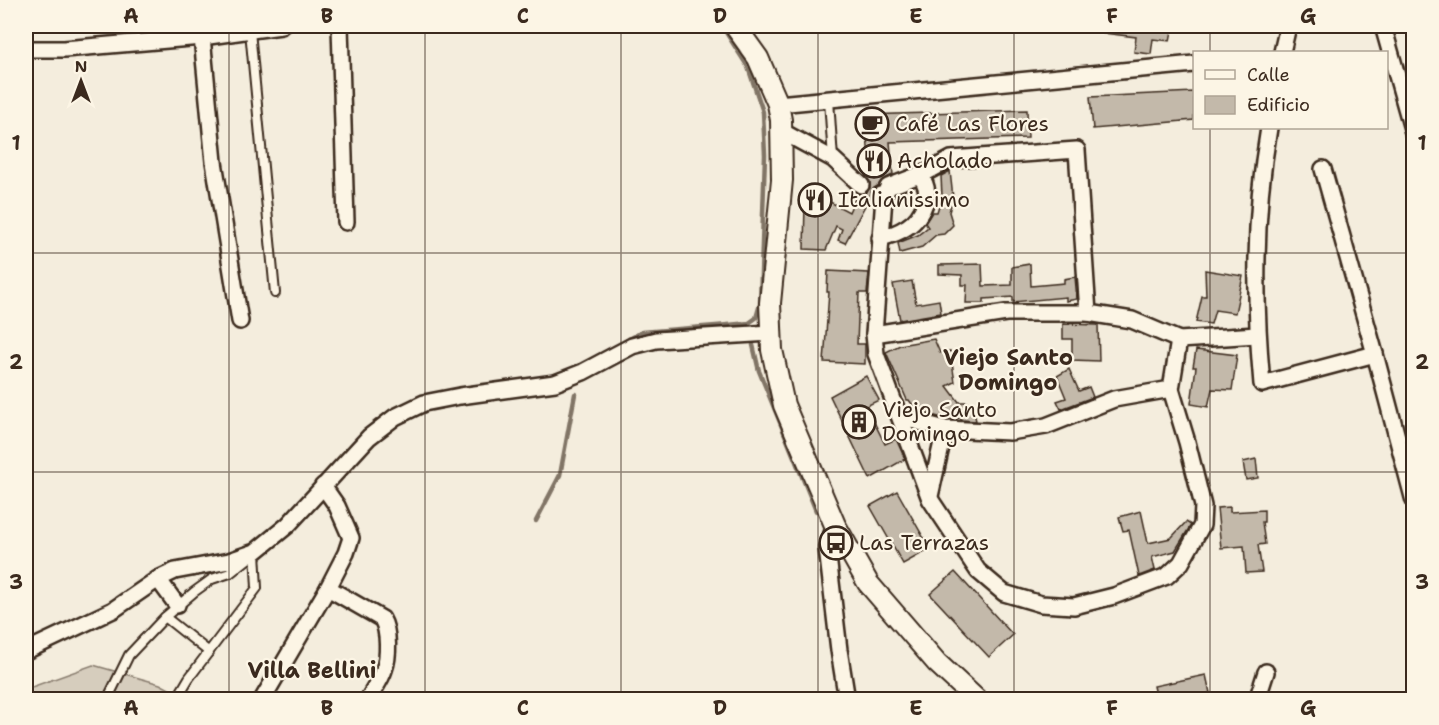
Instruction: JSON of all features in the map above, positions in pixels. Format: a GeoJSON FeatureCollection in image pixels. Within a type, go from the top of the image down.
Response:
{"type":"FeatureCollection","features":[{"type":"Feature","properties":{"kind":"street"},"geometry":{"type":"LineString","coordinates":[[26,49],[63,50],[202,37],[281,26]]}},
{"type":"Feature","properties":{"kind":"street"},"geometry":{"type":"LineString","coordinates":[[340,26],[346,222]]}},
{"type":"Feature","properties":{"kind":"street"},"geometry":{"type":"LineString","coordinates":[[735,26],[758,58],[778,104],[783,132],[782,180],[770,303],[775,369],[784,405],[835,525],[868,583],[937,663],[977,699]]}},
{"type":"Feature","properties":{"kind":"street"},"geometry":{"type":"LineString","coordinates":[[1282,51],[1288,26]]}},
{"type":"Feature","properties":{"kind":"street"},"geometry":{"type":"LineString","coordinates":[[1383,26],[1413,136]]}},
{"type":"Feature","properties":{"kind":"street"},"geometry":{"type":"LineString","coordinates":[[202,37],[214,162],[240,321]]}},
{"type":"Feature","properties":{"kind":"street"},"geometry":{"type":"LineString","coordinates":[[778,104],[1193,64]]}},
{"type":"Feature","properties":{"kind":"street"},"geometry":{"type":"LineString","coordinates":[[1269,129],[1257,207],[1257,334],[1262,384],[1375,354]]}},
{"type":"Feature","properties":{"kind":"street"},"geometry":{"type":"LineString","coordinates":[[783,132],[833,159],[861,185]]}},
{"type":"Feature","properties":{"kind":"street"},"geometry":{"type":"LineString","coordinates":[[1088,313],[1077,150],[951,159],[888,187],[882,196],[874,334],[876,354],[930,499],[978,571],[1004,593],[1041,604],[1074,606],[1114,596],[1167,576],[1181,563],[1202,525],[1203,506],[1171,389],[1179,340]]}},
{"type":"Feature","properties":{"kind":"street"},"geometry":{"type":"LineString","coordinates":[[1323,169],[1413,501]]}},
{"type":"Feature","properties":{"kind":"street"},"geometry":{"type":"LineString","coordinates":[[880,238],[893,235],[909,226],[923,209],[928,194],[923,180],[918,175]]}},
{"type":"Feature","properties":{"kind":"street"},"geometry":{"type":"LineString","coordinates":[[874,334],[1006,313],[1088,313],[1132,320],[1179,340],[1257,334]]}},
{"type":"Feature","properties":{"kind":"street"},"geometry":{"type":"LineString","coordinates":[[26,651],[113,610],[158,579],[175,571],[229,561],[255,552],[288,525],[369,437],[395,417],[424,403],[555,383],[584,372],[632,346],[656,340],[771,333]]}},
{"type":"Feature","properties":{"kind":"street"},"geometry":{"type":"LineString","coordinates":[[900,417],[945,429],[1010,432],[1046,426],[1114,399],[1171,389]]}},
{"type":"Feature","properties":{"kind":"street"},"geometry":{"type":"LineString","coordinates":[[930,499],[945,429]]}},
{"type":"Feature","properties":{"kind":"street"},"geometry":{"type":"LineString","coordinates":[[262,699],[328,588],[351,538],[337,506],[323,486]]}},
{"type":"Feature","properties":{"kind":"street"},"geometry":{"type":"LineString","coordinates":[[835,525],[827,548],[847,699]]}},
{"type":"Feature","properties":{"kind":"street"},"geometry":{"type":"LineString","coordinates":[[158,579],[177,605]]}},
{"type":"Feature","properties":{"kind":"street"},"geometry":{"type":"LineString","coordinates":[[328,588],[382,619],[386,626],[384,671],[368,699]]}},
{"type":"Feature","properties":{"kind":"street"},"geometry":{"type":"LineString","coordinates":[[1257,699],[1266,672]]}},
{"type":"Feature","properties":{"kind":"lane"},"geometry":{"type":"LineString","coordinates":[[250,31],[275,293]]}},
{"type":"Feature","properties":{"kind":"lane"},"geometry":{"type":"LineString","coordinates":[[829,100],[833,159]]}},
{"type":"Feature","properties":{"kind":"lane"},"geometry":{"type":"LineString","coordinates":[[107,699],[129,655],[165,616],[212,579],[230,573],[255,552]]}},
{"type":"Feature","properties":{"kind":"lane"},"geometry":{"type":"LineString","coordinates":[[176,699],[189,678],[257,588],[255,552]]}},
{"type":"Feature","properties":{"kind":"lane"},"geometry":{"type":"LineString","coordinates":[[165,616],[209,652]]}},
{"type":"Feature","properties":{"kind":"shaded area"},"geometry":{"type":"Polygon","coordinates":[[[93,665],[160,684],[188,699],[26,700],[26,689],[93,665]]]}},
{"type":"Feature","properties":{"kind":"building"},"geometry":{"type":"Polygon","coordinates":[[[1104,26],[1173,26],[1170,41],[1153,39],[1151,54],[1134,52],[1136,37],[1104,33],[1104,26]]]}},
{"type":"Feature","properties":{"kind":"building"},"geometry":{"type":"Polygon","coordinates":[[[1193,92],[1193,120],[1093,129],[1090,97],[1193,92]]]}},
{"type":"Feature","properties":{"kind":"building"},"geometry":{"type":"Polygon","coordinates":[[[1027,110],[1028,138],[890,142],[893,175],[882,180],[872,190],[870,196],[874,205],[867,202],[845,243],[838,240],[842,229],[836,226],[826,250],[804,249],[805,204],[815,194],[849,212],[857,194],[864,194],[870,188],[870,182],[866,176],[870,168],[865,115],[1027,110]]]}},
{"type":"Feature","properties":{"kind":"building"},"geometry":{"type":"Polygon","coordinates":[[[950,171],[953,198],[949,212],[953,225],[944,234],[936,235],[922,247],[900,253],[898,243],[918,235],[928,227],[925,223],[932,212],[937,212],[942,196],[941,176],[950,171]]]}},
{"type":"Feature","properties":{"kind":"building"},"geometry":{"type":"Polygon","coordinates":[[[982,264],[983,286],[1012,285],[1012,267],[1030,264],[1031,286],[1064,283],[1064,279],[1075,277],[1077,299],[1066,301],[1066,297],[1013,302],[1013,297],[984,299],[984,303],[966,303],[967,285],[962,285],[962,275],[939,274],[939,265],[982,264]]]}},
{"type":"Feature","properties":{"kind":"building"},"geometry":{"type":"Polygon","coordinates":[[[1205,270],[1243,276],[1235,313],[1215,310],[1211,324],[1196,322],[1202,296],[1206,296],[1205,270]]]}},
{"type":"Feature","properties":{"kind":"building","name":"Viejo Santo Domingo"},"geometry":{"type":"Polygon","coordinates":[[[828,271],[869,273],[867,293],[859,293],[857,344],[865,344],[865,364],[824,362],[829,292],[827,292],[828,271]]]}},
{"type":"Feature","properties":{"kind":"building","name":"Viejo Santo Domingo"},"geometry":{"type":"Polygon","coordinates":[[[912,281],[916,304],[939,300],[941,313],[900,320],[893,284],[912,281]]]}},
{"type":"Feature","properties":{"kind":"building","name":"Viejo Santo Domingo"},"geometry":{"type":"Polygon","coordinates":[[[1063,324],[1098,325],[1099,361],[1072,360],[1072,339],[1063,339],[1063,324]]]}},
{"type":"Feature","properties":{"kind":"building"},"geometry":{"type":"Polygon","coordinates":[[[934,339],[940,353],[950,351],[955,382],[947,386],[959,402],[967,402],[967,409],[974,411],[976,421],[961,420],[961,417],[955,420],[946,419],[917,411],[907,400],[886,352],[900,345],[934,339]]]}},
{"type":"Feature","properties":{"kind":"building"},"geometry":{"type":"Polygon","coordinates":[[[1196,350],[1237,355],[1232,390],[1212,389],[1208,407],[1191,404],[1196,350]]]}},
{"type":"Feature","properties":{"kind":"building","name":"Viejo Santo Domingo"},"geometry":{"type":"Polygon","coordinates":[[[1069,369],[1079,391],[1089,387],[1093,397],[1061,409],[1057,401],[1066,398],[1057,376],[1069,369]]]}},
{"type":"Feature","properties":{"kind":"building","name":"Viejo Santo Domingo"},"geometry":{"type":"Polygon","coordinates":[[[866,376],[879,400],[866,406],[885,444],[896,439],[905,459],[870,479],[830,396],[866,376]]]}},
{"type":"Feature","properties":{"kind":"building"},"geometry":{"type":"Polygon","coordinates":[[[1256,459],[1258,478],[1246,480],[1243,462],[1256,459]]]}},
{"type":"Feature","properties":{"kind":"building"},"geometry":{"type":"Polygon","coordinates":[[[897,491],[930,549],[903,564],[870,506],[897,491]]]}},
{"type":"Feature","properties":{"kind":"building"},"geometry":{"type":"Polygon","coordinates":[[[1230,507],[1230,512],[1264,510],[1264,522],[1262,522],[1265,544],[1258,545],[1262,572],[1246,573],[1244,546],[1221,548],[1217,508],[1230,507]]]}},
{"type":"Feature","properties":{"kind":"building"},"geometry":{"type":"Polygon","coordinates":[[[1141,511],[1148,543],[1171,538],[1186,522],[1191,525],[1175,551],[1152,557],[1155,570],[1139,576],[1129,530],[1123,531],[1119,517],[1141,511]]]}},
{"type":"Feature","properties":{"kind":"building"},"geometry":{"type":"Polygon","coordinates":[[[955,572],[1013,635],[989,657],[930,594],[955,572]]]}},
{"type":"Feature","properties":{"kind":"building"},"geometry":{"type":"Polygon","coordinates":[[[1206,675],[1210,693],[1182,699],[1157,699],[1154,686],[1206,675]]]}},
{"type":"Feature","properties":{"kind":"waterway"},"geometry":{"type":"LineString","coordinates":[[626,341],[642,332],[749,323],[756,318],[760,304],[765,155],[763,112],[748,67],[722,26]]}},
{"type":"Feature","properties":{"kind":"waterway"},"geometry":{"type":"LineString","coordinates":[[753,345],[759,371],[816,511]]}},
{"type":"Feature","properties":{"kind":"waterway"},"geometry":{"type":"LineString","coordinates":[[536,521],[560,475],[575,394]]}},
{"type":"Feature","properties":{"kind":"place","name":"Café Las Flores"},"geometry":{"type":"Point","coordinates":[872,124]}},
{"type":"Feature","properties":{"kind":"place","name":"Acholado"},"geometry":{"type":"Point","coordinates":[874,161]}},
{"type":"Feature","properties":{"kind":"place","name":"Italianissimo"},"geometry":{"type":"Point","coordinates":[815,200]}},
{"type":"Feature","properties":{"kind":"place","name":"Viejo Santo Domingo"},"geometry":{"type":"Point","coordinates":[859,422]}},
{"type":"Feature","properties":{"kind":"place","name":"Las Terrazas"},"geometry":{"type":"Point","coordinates":[836,543]}},
{"type":"Feature","properties":{"kind":"district","name":"Viejo Santo Domingo"},"geometry":{"type":"Point","coordinates":[1008,370]}},
{"type":"Feature","properties":{"kind":"district","name":"Villa Bellini"},"geometry":{"type":"Point","coordinates":[312,670]}}]}
